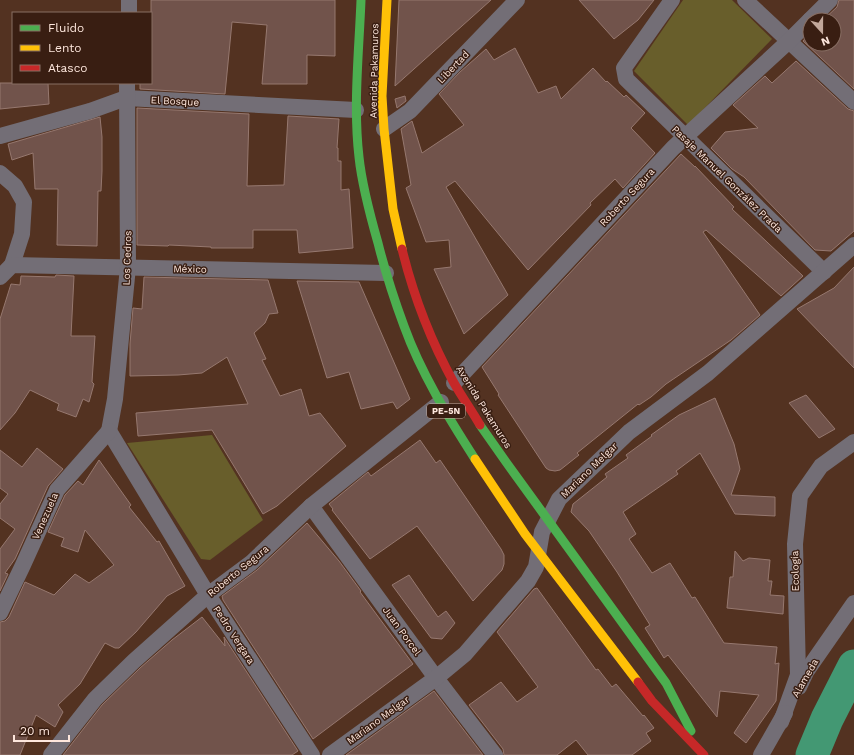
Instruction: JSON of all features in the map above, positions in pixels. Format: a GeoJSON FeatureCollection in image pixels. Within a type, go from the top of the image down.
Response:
{"type":"FeatureCollection","features":[{"type":"Feature","properties":{"kind":"highway","name":"PE-5N"},"geometry":{"type":"LineString","coordinates":[[360,0],[356,110],[359,158],[370,215],[386,273],[404,326],[426,376],[461,437],[525,534],[652,701],[703,753]]}},
{"type":"Feature","properties":{"kind":"highway","name":"Avenida Pakamuros"},"geometry":{"type":"LineString","coordinates":[[387,0],[382,96],[384,129],[393,209],[407,270],[426,324],[454,383],[506,462],[666,683],[703,753]]}},
{"type":"Feature","properties":{"kind":"street"},"geometry":{"type":"LineString","coordinates":[[129,0],[129,12]]}},
{"type":"Feature","properties":{"kind":"street","name":"Libertad"},"geometry":{"type":"LineString","coordinates":[[384,129],[410,111],[517,0]]}},
{"type":"Feature","properties":{"kind":"street","name":"Pasaje Manuel González Prada"},"geometry":{"type":"LineString","coordinates":[[672,0],[624,68],[624,74],[630,84],[824,272]]}},
{"type":"Feature","properties":{"kind":"street"},"geometry":{"type":"LineString","coordinates":[[745,0],[854,102]]}},
{"type":"Feature","properties":{"kind":"street","name":"Roberto Segura"},"geometry":{"type":"LineString","coordinates":[[818,12],[830,0]]}},
{"type":"Feature","properties":{"kind":"street","name":"Roberto Segura"},"geometry":{"type":"LineString","coordinates":[[454,383],[673,148],[802,28]]}},
{"type":"Feature","properties":{"kind":"street","name":"El Bosque"},"geometry":{"type":"LineString","coordinates":[[0,136],[90,111],[126,91],[356,110]]}},
{"type":"Feature","properties":{"kind":"street","name":"Los Cedros"},"geometry":{"type":"LineString","coordinates":[[109,431],[115,399],[128,267],[126,91]]}},
{"type":"Feature","properties":{"kind":"street"},"geometry":{"type":"LineString","coordinates":[[0,173],[15,186],[24,202],[22,234],[12,265],[0,277]]}},
{"type":"Feature","properties":{"kind":"street","name":"Mariano Melgar"},"geometry":{"type":"LineString","coordinates":[[330,755],[436,678],[464,654],[528,580],[536,567],[540,553],[542,532],[559,499],[629,432],[708,373],[854,245]]}},
{"type":"Feature","properties":{"kind":"street","name":"México"},"geometry":{"type":"LineString","coordinates":[[12,265],[386,273]]}},
{"type":"Feature","properties":{"kind":"street","name":"Roberto Segura"},"geometry":{"type":"LineString","coordinates":[[51,755],[94,699],[134,661],[208,595],[251,563],[311,506],[441,402]]}},
{"type":"Feature","properties":{"kind":"street","name":"Pedro Vergara"},"geometry":{"type":"LineString","coordinates":[[109,431],[208,595],[312,755]]}},
{"type":"Feature","properties":{"kind":"street","name":"Venezuela"},"geometry":{"type":"LineString","coordinates":[[0,613],[57,490],[109,431]]}},
{"type":"Feature","properties":{"kind":"street","name":"Ecología"},"geometry":{"type":"LineString","coordinates":[[781,722],[798,675],[794,544],[800,496],[821,466],[854,442]]}},
{"type":"Feature","properties":{"kind":"street","name":"Juan Porcel"},"geometry":{"type":"LineString","coordinates":[[311,506],[436,678],[495,755]]}},
{"type":"Feature","properties":{"kind":"street","name":"Alameda"},"geometry":{"type":"LineString","coordinates":[[761,755],[781,722],[806,672],[854,603]]}},
{"type":"Feature","properties":{"kind":"shaded area"},"geometry":{"type":"Polygon","coordinates":[[[683,0],[732,0],[772,39],[688,125],[634,71],[683,0]]]}},
{"type":"Feature","properties":{"kind":"shaded area"},"geometry":{"type":"Polygon","coordinates":[[[212,435],[263,520],[210,560],[201,559],[127,443],[212,435]]]}},
{"type":"Feature","properties":{"kind":"building"},"geometry":{"type":"Polygon","coordinates":[[[151,0],[335,0],[335,56],[307,55],[307,84],[262,84],[267,25],[232,22],[225,94],[140,89],[140,84],[152,84],[151,0]]]}},
{"type":"Feature","properties":{"kind":"building"},"geometry":{"type":"Polygon","coordinates":[[[399,0],[491,0],[395,86],[399,0]]]}},
{"type":"Feature","properties":{"kind":"building"},"geometry":{"type":"Polygon","coordinates":[[[579,0],[654,0],[638,20],[614,39],[579,0]]]}},
{"type":"Feature","properties":{"kind":"building"},"geometry":{"type":"Polygon","coordinates":[[[839,0],[854,0],[854,89],[815,52],[842,52],[842,12],[832,12],[837,7],[839,0]]]}},
{"type":"Feature","properties":{"kind":"building"},"geometry":{"type":"Polygon","coordinates":[[[515,48],[538,93],[556,86],[561,99],[593,68],[606,82],[607,81],[624,97],[626,95],[645,113],[631,128],[655,153],[623,188],[615,179],[590,203],[591,205],[528,270],[455,181],[446,187],[508,295],[464,334],[434,269],[451,267],[449,240],[426,242],[406,188],[411,185],[401,129],[412,121],[422,153],[464,125],[439,94],[460,72],[486,49],[494,60],[515,48]]]}},
{"type":"Feature","properties":{"kind":"building"},"geometry":{"type":"Polygon","coordinates":[[[796,61],[848,109],[854,111],[854,231],[831,251],[815,250],[744,177],[732,169],[711,148],[725,132],[758,128],[733,105],[765,76],[772,83],[796,61]]]}},
{"type":"Feature","properties":{"kind":"building"},"geometry":{"type":"Polygon","coordinates":[[[0,83],[48,84],[49,104],[0,109],[0,83]]]}},
{"type":"Feature","properties":{"kind":"building"},"geometry":{"type":"Polygon","coordinates":[[[405,96],[406,101],[397,108],[395,99],[405,96]]]}},
{"type":"Feature","properties":{"kind":"building"},"geometry":{"type":"Polygon","coordinates":[[[137,108],[249,114],[247,186],[284,185],[288,116],[339,119],[337,148],[338,161],[341,161],[341,190],[349,189],[353,248],[299,253],[297,230],[253,230],[253,248],[137,245],[137,108]]]}},
{"type":"Feature","properties":{"kind":"building"},"geometry":{"type":"Polygon","coordinates":[[[100,117],[102,137],[102,171],[101,191],[98,191],[97,246],[57,245],[58,189],[35,189],[33,153],[12,160],[8,144],[100,117]]]}},
{"type":"Feature","properties":{"kind":"building"},"geometry":{"type":"Polygon","coordinates":[[[681,154],[695,166],[734,207],[732,209],[803,276],[781,296],[706,230],[703,232],[760,315],[731,340],[666,384],[651,397],[639,405],[638,404],[577,453],[579,455],[560,470],[549,470],[546,468],[498,395],[499,394],[482,367],[681,154]]]}},
{"type":"Feature","properties":{"kind":"building"},"geometry":{"type":"Polygon","coordinates":[[[854,267],[854,368],[797,309],[834,288],[854,267]]]}},
{"type":"Feature","properties":{"kind":"building"},"geometry":{"type":"Polygon","coordinates":[[[56,275],[74,276],[71,336],[95,336],[92,382],[94,384],[89,402],[83,399],[76,417],[57,410],[59,404],[30,390],[15,413],[0,430],[0,319],[11,284],[20,285],[21,276],[55,277],[56,275]]]}},
{"type":"Feature","properties":{"kind":"building"},"geometry":{"type":"Polygon","coordinates":[[[144,277],[268,280],[278,313],[269,314],[265,323],[254,333],[266,359],[262,360],[280,396],[301,389],[309,416],[320,413],[346,446],[277,506],[263,514],[212,430],[138,436],[136,413],[248,404],[227,357],[202,373],[130,376],[130,344],[133,308],[142,309],[144,277]]]}},
{"type":"Feature","properties":{"kind":"building"},"geometry":{"type":"Polygon","coordinates":[[[297,281],[359,282],[410,399],[397,409],[393,402],[361,409],[349,372],[327,378],[297,281]]]}},
{"type":"Feature","properties":{"kind":"building"},"geometry":{"type":"Polygon","coordinates":[[[806,395],[835,429],[819,438],[789,403],[806,395]]]}},
{"type":"Feature","properties":{"kind":"building"},"geometry":{"type":"Polygon","coordinates":[[[715,398],[734,444],[740,469],[731,495],[775,497],[775,516],[735,514],[700,453],[676,471],[678,474],[623,512],[636,534],[629,539],[652,573],[670,563],[692,598],[695,597],[724,643],[777,647],[775,664],[779,663],[776,701],[746,743],[734,733],[759,695],[720,691],[717,717],[668,655],[664,658],[645,628],[650,625],[617,572],[589,531],[571,512],[573,504],[607,477],[605,474],[628,458],[626,455],[652,436],[651,435],[679,415],[715,398]]]}},
{"type":"Feature","properties":{"kind":"building"},"geometry":{"type":"Polygon","coordinates":[[[420,440],[436,463],[440,460],[504,555],[502,570],[473,601],[417,526],[370,559],[329,504],[368,472],[371,476],[420,440]]]}},
{"type":"Feature","properties":{"kind":"building"},"geometry":{"type":"Polygon","coordinates":[[[37,448],[63,469],[48,486],[15,559],[5,573],[8,574],[0,591],[0,549],[15,529],[0,518],[0,504],[8,494],[0,488],[0,450],[22,467],[37,448]]]}},
{"type":"Feature","properties":{"kind":"building"},"geometry":{"type":"Polygon","coordinates":[[[99,460],[131,505],[129,507],[157,542],[159,541],[185,586],[167,596],[136,632],[119,648],[115,648],[105,643],[80,684],[58,705],[63,712],[55,727],[36,715],[20,755],[0,755],[0,622],[5,621],[9,617],[25,582],[54,595],[75,574],[89,583],[114,565],[85,530],[78,552],[61,546],[64,538],[48,532],[65,495],[78,481],[83,485],[99,460]]]}},
{"type":"Feature","properties":{"kind":"building"},"geometry":{"type":"Polygon","coordinates":[[[307,523],[339,561],[413,664],[313,739],[223,600],[222,596],[257,570],[307,523]]]}},
{"type":"Feature","properties":{"kind":"building"},"geometry":{"type":"Polygon","coordinates":[[[735,551],[743,561],[749,558],[770,560],[768,581],[772,581],[770,595],[784,596],[783,614],[727,608],[730,577],[733,577],[735,551]]]}},
{"type":"Feature","properties":{"kind":"building"},"geometry":{"type":"Polygon","coordinates":[[[409,575],[438,617],[446,611],[455,623],[442,639],[431,638],[392,585],[409,575]]]}},
{"type":"Feature","properties":{"kind":"building"},"geometry":{"type":"Polygon","coordinates":[[[537,588],[596,670],[598,669],[612,687],[616,684],[654,728],[646,733],[651,741],[632,755],[588,755],[576,740],[557,755],[504,755],[503,749],[469,705],[501,682],[517,702],[538,687],[497,632],[534,589],[537,588]]]}},
{"type":"Feature","properties":{"kind":"building"},"geometry":{"type":"Polygon","coordinates":[[[202,617],[225,646],[224,637],[298,751],[292,755],[63,755],[102,705],[140,668],[172,640],[202,617]]]}},
{"type":"Feature","properties":{"kind":"building"},"geometry":{"type":"Polygon","coordinates":[[[434,691],[483,755],[346,755],[434,691]]]}},
{"type":"Feature","properties":{"kind":"waterway"},"geometry":{"type":"LineString","coordinates":[[812,755],[827,719],[854,666]]}},
{"type":"Feature","properties":{"kind":"traffic: fast"},"geometry":{"type":"LineString","coordinates":[[361,0],[356,118],[360,168],[369,211],[400,316],[418,361],[475,459]]}},
{"type":"Feature","properties":{"kind":"traffic: fast"},"geometry":{"type":"LineString","coordinates":[[480,425],[666,683],[691,731]]}},
{"type":"Feature","properties":{"kind":"traffic: slow"},"geometry":{"type":"LineString","coordinates":[[387,0],[382,96],[384,129],[393,209],[402,249]]}},
{"type":"Feature","properties":{"kind":"traffic: slow"},"geometry":{"type":"LineString","coordinates":[[475,459],[525,534],[638,682]]}},
{"type":"Feature","properties":{"kind":"traffic: jam"},"geometry":{"type":"LineString","coordinates":[[402,249],[417,301],[438,352],[454,383],[480,425]]}},
{"type":"Feature","properties":{"kind":"traffic: jam"},"geometry":{"type":"LineString","coordinates":[[638,682],[652,701],[704,755]]}}]}
